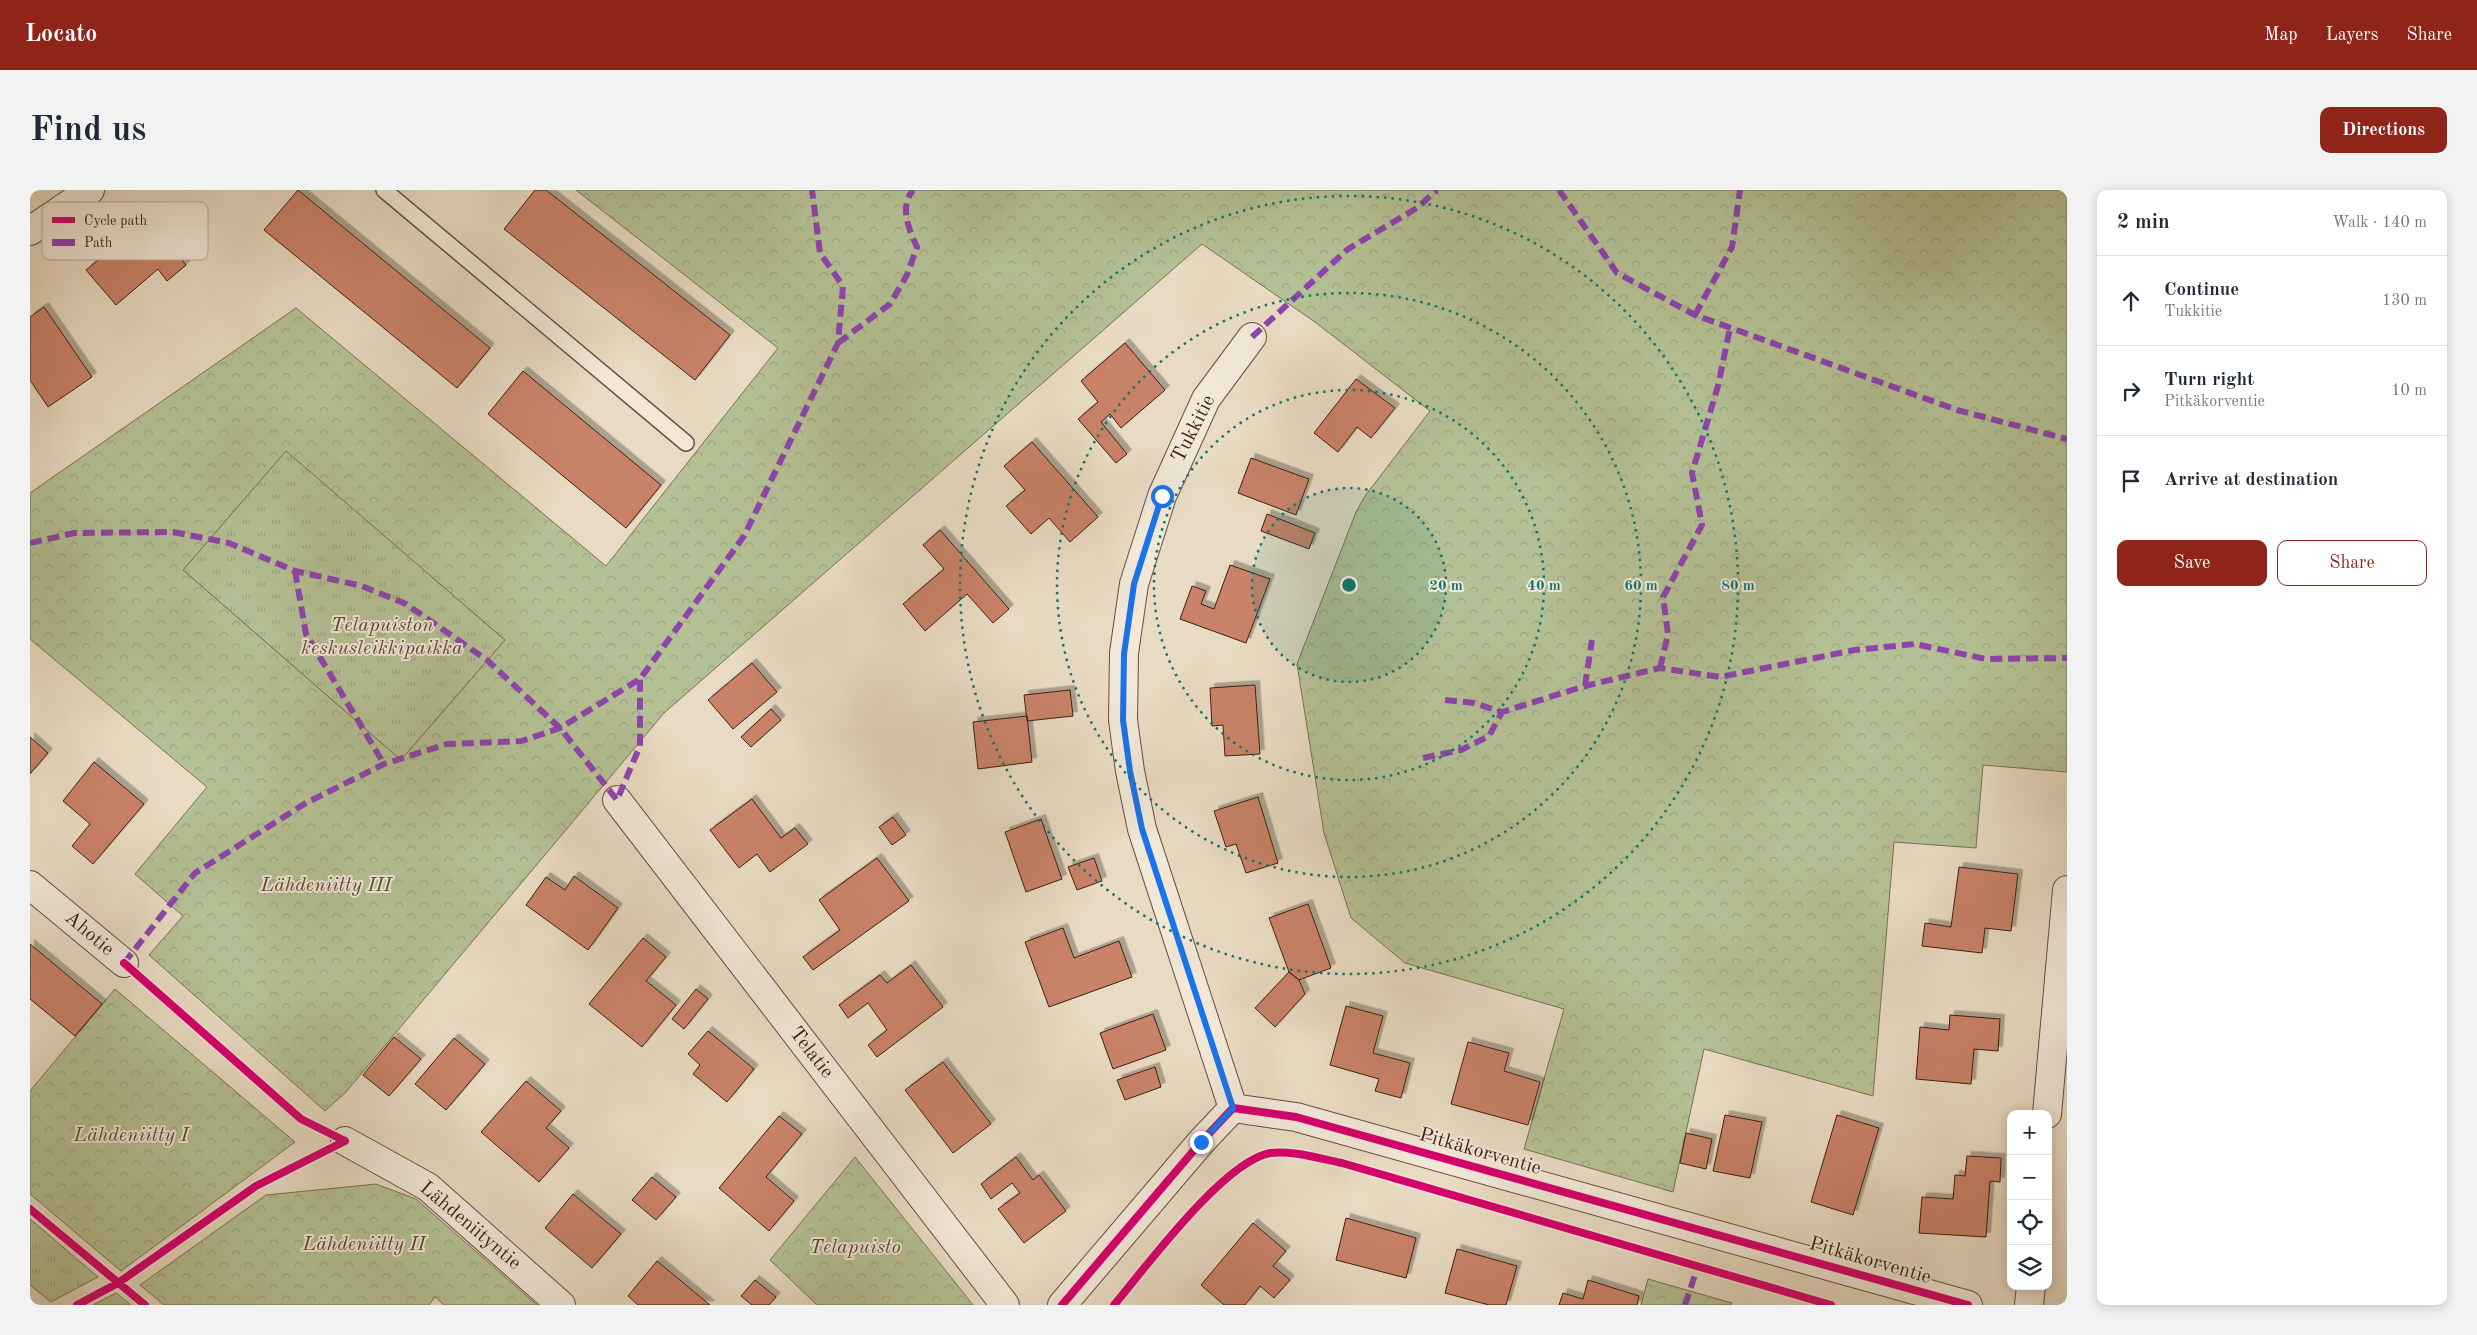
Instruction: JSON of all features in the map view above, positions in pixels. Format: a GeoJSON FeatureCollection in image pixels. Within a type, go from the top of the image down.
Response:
{"type":"FeatureCollection","features":[{"type":"Feature","properties":{"kind":"street"},"geometry":{"type":"LineString","coordinates":[[72,202],[90,190]]}},
{"type":"Feature","properties":{"kind":"street"},"geometry":{"type":"LineString","coordinates":[[30,231],[42,223]]}},
{"type":"Feature","properties":{"kind":"street","name":"Tukkitie"},"geometry":{"type":"LineString","coordinates":[[1233,1108],[1142,829],[1130,771],[1123,720],[1124,654],[1134,584],[1162,496],[1206,399],[1252,338]]}},
{"type":"Feature","properties":{"kind":"street","name":"Telatie"},"geometry":{"type":"LineString","coordinates":[[617,800],[1005,1305]]}},
{"type":"Feature","properties":{"kind":"street","name":"Ahotie"},"geometry":{"type":"LineString","coordinates":[[30,885],[124,963]]}},
{"type":"Feature","properties":{"kind":"street"},"geometry":{"type":"LineString","coordinates":[[2047,1110],[2067,890]]}},
{"type":"Feature","properties":{"kind":"street"},"geometry":{"type":"LineString","coordinates":[[1062,1305],[1201,1142],[1233,1108]]}},
{"type":"Feature","properties":{"kind":"street","name":"Pitkäkorventie"},"geometry":{"type":"LineString","coordinates":[[1233,1108],[1296,1117],[1968,1305]]}},
{"type":"Feature","properties":{"kind":"street","name":"Lähdeniityntie"},"geometry":{"type":"LineString","coordinates":[[346,1141],[428,1187],[561,1305]]}},
{"type":"Feature","properties":{"kind":"street"},"geometry":{"type":"LineString","coordinates":[[2029,1305],[2031,1290]]}},
{"type":"Feature","properties":{"kind":"lane"},"geometry":{"type":"LineString","coordinates":[[384,190],[686,443]]}},
{"type":"Feature","properties":{"kind":"green space","name":"Lähdeniitty III"},"geometry":{"type":"Polygon","coordinates":[[[576,190],[2067,190],[2067,772],[1983,765],[1976,848],[1894,842],[1873,1096],[1704,1049],[1673,1192],[1524,1149],[1564,1009],[1405,963],[1351,918],[1324,833],[1297,664],[1356,512],[1365,496],[1430,411],[1315,322],[1202,244],[664,713],[346,1092],[325,1111],[149,955],[183,916],[135,874],[207,787],[30,639],[30,493],[296,308],[606,566],[778,348],[576,190]],[[286,451],[183,570],[401,760],[505,640],[286,451]]]}},
{"type":"Feature","properties":{"kind":"green space","name":"Telapuiston keskusleikkipaikka"},"geometry":{"type":"Polygon","coordinates":[[[286,450],[505,640],[401,760],[183,570],[286,450]]]}},
{"type":"Feature","properties":{"kind":"green space","name":"Lähdeniitty I"},"geometry":{"type":"Polygon","coordinates":[[[115,989],[295,1142],[121,1271],[30,1194],[30,1091],[115,989]]]}},
{"type":"Feature","properties":{"kind":"green space","name":"Telapuisto"},"geometry":{"type":"Polygon","coordinates":[[[855,1157],[973,1305],[817,1305],[770,1260],[855,1157]]]}},
{"type":"Feature","properties":{"kind":"green space","name":"Lähdeniitty II"},"geometry":{"type":"Polygon","coordinates":[[[376,1184],[416,1199],[537,1305],[444,1305],[435,1297],[429,1305],[164,1305],[140,1285],[266,1195],[376,1184]]]}},
{"type":"Feature","properties":{"kind":"green space"},"geometry":{"type":"Polygon","coordinates":[[[30,1219],[98,1277],[51,1302],[30,1285],[30,1219]]]}},
{"type":"Feature","properties":{"kind":"green space"},"geometry":{"type":"Polygon","coordinates":[[[1648,1279],[1732,1303],[1731,1305],[1641,1305],[1648,1279]]]}},
{"type":"Feature","properties":{"kind":"green space"},"geometry":{"type":"Polygon","coordinates":[[[116,1293],[131,1305],[93,1305],[116,1293]]]}},
{"type":"Feature","properties":{"kind":"building"},"geometry":{"type":"Polygon","coordinates":[[[298,190],[490,348],[457,388],[264,230],[298,190]]]}},
{"type":"Feature","properties":{"kind":"building"},"geometry":{"type":"Polygon","coordinates":[[[535,190],[546,190],[730,335],[695,380],[504,229],[535,190]]]}},
{"type":"Feature","properties":{"kind":"building"},"geometry":{"type":"Polygon","coordinates":[[[98,260],[182,260],[186,265],[167,281],[158,269],[116,305],[86,270],[98,260]]]}},
{"type":"Feature","properties":{"kind":"building"},"geometry":{"type":"Polygon","coordinates":[[[44,307],[92,377],[48,407],[30,380],[30,317],[44,307]]]}},
{"type":"Feature","properties":{"kind":"building"},"geometry":{"type":"Polygon","coordinates":[[[1125,343],[1165,390],[1121,428],[1110,414],[1101,422],[1127,454],[1116,463],[1078,419],[1098,402],[1081,381],[1125,343]]]}},
{"type":"Feature","properties":{"kind":"building"},"geometry":{"type":"Polygon","coordinates":[[[523,371],[661,485],[626,528],[488,414],[523,371]]]}},
{"type":"Feature","properties":{"kind":"building"},"geometry":{"type":"Polygon","coordinates":[[[1356,379],[1395,408],[1371,438],[1357,427],[1338,452],[1314,433],[1356,379]]]}},
{"type":"Feature","properties":{"kind":"building"},"geometry":{"type":"Polygon","coordinates":[[[1032,442],[1098,517],[1070,542],[1049,518],[1031,534],[1006,506],[1025,490],[1004,466],[1032,442]]]}},
{"type":"Feature","properties":{"kind":"building"},"geometry":{"type":"Polygon","coordinates":[[[1251,458],[1309,479],[1296,515],[1238,493],[1251,458]]]}},
{"type":"Feature","properties":{"kind":"building"},"geometry":{"type":"Polygon","coordinates":[[[1267,514],[1315,533],[1309,549],[1261,531],[1267,514]]]}},
{"type":"Feature","properties":{"kind":"building"},"geometry":{"type":"Polygon","coordinates":[[[940,530],[1009,609],[993,623],[967,594],[925,631],[903,604],[944,569],[923,545],[940,530]]]}},
{"type":"Feature","properties":{"kind":"building"},"geometry":{"type":"Polygon","coordinates":[[[1230,565],[1270,579],[1246,643],[1180,619],[1192,586],[1206,591],[1201,604],[1214,609],[1230,565]]]}},
{"type":"Feature","properties":{"kind":"building"},"geometry":{"type":"Polygon","coordinates":[[[752,663],[777,692],[733,729],[708,700],[752,663]]]}},
{"type":"Feature","properties":{"kind":"building"},"geometry":{"type":"Polygon","coordinates":[[[1255,685],[1260,754],[1225,756],[1223,725],[1212,726],[1210,688],[1255,685]]]}},
{"type":"Feature","properties":{"kind":"building"},"geometry":{"type":"Polygon","coordinates":[[[1070,690],[1073,716],[1027,721],[1024,695],[1070,690]]]}},
{"type":"Feature","properties":{"kind":"building"},"geometry":{"type":"Polygon","coordinates":[[[771,709],[781,720],[751,747],[741,737],[771,709]]]}},
{"type":"Feature","properties":{"kind":"building"},"geometry":{"type":"Polygon","coordinates":[[[1027,716],[1032,762],[978,769],[973,722],[1027,716]]]}},
{"type":"Feature","properties":{"kind":"building"},"geometry":{"type":"Polygon","coordinates":[[[30,737],[48,753],[30,774],[30,737]]]}},
{"type":"Feature","properties":{"kind":"building"},"geometry":{"type":"Polygon","coordinates":[[[94,762],[144,804],[93,864],[72,846],[90,824],[63,801],[94,762]]]}},
{"type":"Feature","properties":{"kind":"building"},"geometry":{"type":"Polygon","coordinates":[[[1258,797],[1278,863],[1246,873],[1236,844],[1226,847],[1214,811],[1258,797]]]}},
{"type":"Feature","properties":{"kind":"building"},"geometry":{"type":"Polygon","coordinates":[[[752,799],[781,838],[795,828],[808,844],[770,872],[757,854],[739,868],[710,830],[752,799]]]}},
{"type":"Feature","properties":{"kind":"building"},"geometry":{"type":"Polygon","coordinates":[[[893,817],[906,835],[892,845],[879,827],[893,817]]]}},
{"type":"Feature","properties":{"kind":"building"},"geometry":{"type":"Polygon","coordinates":[[[1041,819],[1062,879],[1026,892],[1005,832],[1041,819]]]}},
{"type":"Feature","properties":{"kind":"building"},"geometry":{"type":"Polygon","coordinates":[[[877,858],[909,901],[813,970],[803,957],[840,930],[819,900],[877,858]]]}},
{"type":"Feature","properties":{"kind":"building"},"geometry":{"type":"Polygon","coordinates":[[[1094,858],[1102,881],[1077,890],[1068,867],[1094,858]]]}},
{"type":"Feature","properties":{"kind":"building"},"geometry":{"type":"Polygon","coordinates":[[[1959,867],[2018,874],[2011,931],[1985,928],[1982,953],[1922,946],[1925,923],[1951,927],[1959,867]]]}},
{"type":"Feature","properties":{"kind":"building"},"geometry":{"type":"Polygon","coordinates":[[[574,876],[618,908],[588,950],[526,905],[546,877],[565,890],[574,876]]]}},
{"type":"Feature","properties":{"kind":"building"},"geometry":{"type":"Polygon","coordinates":[[[1308,904],[1331,968],[1299,980],[1289,972],[1269,918],[1308,904]]]}},
{"type":"Feature","properties":{"kind":"building"},"geometry":{"type":"Polygon","coordinates":[[[1063,928],[1074,958],[1119,941],[1132,977],[1049,1007],[1025,942],[1063,928]]]}},
{"type":"Feature","properties":{"kind":"building"},"geometry":{"type":"Polygon","coordinates":[[[643,938],[666,957],[646,981],[676,1005],[642,1047],[589,1004],[643,938]]]}},
{"type":"Feature","properties":{"kind":"building"},"geometry":{"type":"Polygon","coordinates":[[[30,944],[102,1004],[75,1036],[30,999],[30,944]]]}},
{"type":"Feature","properties":{"kind":"building"},"geometry":{"type":"Polygon","coordinates":[[[911,965],[943,1007],[877,1057],[868,1045],[887,1030],[868,1003],[848,1018],[839,1005],[880,975],[887,983],[911,965]]]}},
{"type":"Feature","properties":{"kind":"building"},"geometry":{"type":"Polygon","coordinates":[[[1289,972],[1299,980],[1305,994],[1275,1027],[1255,1008],[1289,972]]]}},
{"type":"Feature","properties":{"kind":"building"},"geometry":{"type":"Polygon","coordinates":[[[696,989],[708,999],[684,1029],[672,1019],[696,989]]]}},
{"type":"Feature","properties":{"kind":"building"},"geometry":{"type":"Polygon","coordinates":[[[1346,1006],[1383,1016],[1373,1053],[1410,1063],[1401,1098],[1375,1091],[1379,1079],[1330,1065],[1346,1006]]]}},
{"type":"Feature","properties":{"kind":"building"},"geometry":{"type":"Polygon","coordinates":[[[1153,1014],[1166,1050],[1113,1069],[1100,1033],[1153,1014]]]}},
{"type":"Feature","properties":{"kind":"building"},"geometry":{"type":"Polygon","coordinates":[[[1950,1015],[2000,1019],[1998,1051],[1974,1049],[1971,1084],[1916,1079],[1920,1027],[1949,1030],[1950,1015]]]}},
{"type":"Feature","properties":{"kind":"building"},"geometry":{"type":"Polygon","coordinates":[[[708,1031],[754,1069],[727,1102],[693,1074],[700,1065],[688,1054],[708,1031]]]}},
{"type":"Feature","properties":{"kind":"building"},"geometry":{"type":"Polygon","coordinates":[[[394,1037],[421,1059],[389,1096],[363,1075],[394,1037]]]}},
{"type":"Feature","properties":{"kind":"building"},"geometry":{"type":"Polygon","coordinates":[[[454,1038],[485,1064],[446,1110],[415,1084],[454,1038]]]}},
{"type":"Feature","properties":{"kind":"building"},"geometry":{"type":"Polygon","coordinates":[[[1468,1042],[1509,1053],[1504,1071],[1540,1082],[1528,1125],[1451,1104],[1468,1042]]]}},
{"type":"Feature","properties":{"kind":"building"},"geometry":{"type":"Polygon","coordinates":[[[943,1062],[991,1124],[953,1153],[905,1090],[943,1062]]]}},
{"type":"Feature","properties":{"kind":"building"},"geometry":{"type":"Polygon","coordinates":[[[1155,1067],[1161,1087],[1125,1100],[1117,1080],[1155,1067]]]}},
{"type":"Feature","properties":{"kind":"building"},"geometry":{"type":"Polygon","coordinates":[[[526,1081],[561,1111],[546,1128],[569,1148],[539,1182],[481,1132],[526,1081]]]}},
{"type":"Feature","properties":{"kind":"building"},"geometry":{"type":"Polygon","coordinates":[[[1725,1115],[1762,1122],[1750,1178],[1713,1171],[1725,1115]]]}},
{"type":"Feature","properties":{"kind":"building"},"geometry":{"type":"Polygon","coordinates":[[[1837,1115],[1879,1128],[1853,1215],[1811,1202],[1837,1115]]]}},
{"type":"Feature","properties":{"kind":"building"},"geometry":{"type":"Polygon","coordinates":[[[779,1116],[802,1134],[766,1177],[794,1201],[769,1231],[719,1188],[779,1116]]]}},
{"type":"Feature","properties":{"kind":"building"},"geometry":{"type":"Polygon","coordinates":[[[1686,1133],[1712,1139],[1706,1169],[1680,1163],[1686,1133]]]}},
{"type":"Feature","properties":{"kind":"building"},"geometry":{"type":"Polygon","coordinates":[[[1967,1156],[2001,1158],[2000,1182],[1990,1181],[1986,1237],[1919,1233],[1922,1197],[1953,1199],[1955,1175],[1965,1176],[1967,1156]]]}},
{"type":"Feature","properties":{"kind":"building"},"geometry":{"type":"Polygon","coordinates":[[[1016,1157],[1033,1180],[1039,1175],[1066,1211],[1024,1243],[998,1209],[1020,1193],[1012,1183],[991,1199],[981,1184],[1016,1157]]]}},
{"type":"Feature","properties":{"kind":"building"},"geometry":{"type":"Polygon","coordinates":[[[652,1177],[676,1197],[656,1220],[632,1200],[652,1177]]]}},
{"type":"Feature","properties":{"kind":"building"},"geometry":{"type":"Polygon","coordinates":[[[573,1194],[621,1234],[592,1268],[545,1228],[573,1194]]]}},
{"type":"Feature","properties":{"kind":"building"},"geometry":{"type":"Polygon","coordinates":[[[1346,1218],[1416,1238],[1406,1278],[1336,1260],[1346,1218]]]}},
{"type":"Feature","properties":{"kind":"building"},"geometry":{"type":"Polygon","coordinates":[[[1253,1223],[1286,1251],[1273,1266],[1290,1280],[1274,1298],[1260,1286],[1245,1305],[1224,1305],[1201,1285],[1253,1223]]]}},
{"type":"Feature","properties":{"kind":"building"},"geometry":{"type":"Polygon","coordinates":[[[1457,1249],[1517,1266],[1506,1305],[1489,1305],[1445,1293],[1457,1249]]]}},
{"type":"Feature","properties":{"kind":"building"},"geometry":{"type":"Polygon","coordinates":[[[657,1261],[710,1305],[638,1305],[628,1296],[657,1261]]]}},
{"type":"Feature","properties":{"kind":"building"},"geometry":{"type":"Polygon","coordinates":[[[755,1280],[776,1297],[769,1305],[752,1305],[741,1296],[755,1280]]]}},
{"type":"Feature","properties":{"kind":"building"},"geometry":{"type":"Polygon","coordinates":[[[1588,1280],[1639,1296],[1637,1305],[1559,1305],[1563,1293],[1583,1299],[1588,1280]]]}},
{"type":"Feature","properties":{"kind":"marked path"},"geometry":{"type":"LineString","coordinates":[[124,963],[195,873],[306,803],[384,764],[447,744],[522,741],[560,728],[640,679],[744,536],[838,343],[843,286],[820,253],[812,190]]}},
{"type":"Feature","properties":{"kind":"marked path"},"geometry":{"type":"LineString","coordinates":[[838,343],[890,304],[907,275],[917,247],[911,233],[906,211],[909,197],[913,190]]}},
{"type":"Feature","properties":{"kind":"marked path"},"geometry":{"type":"LineString","coordinates":[[1252,337],[1348,249],[1417,208],[1437,190]]}},
{"type":"Feature","properties":{"kind":"marked path"},"geometry":{"type":"LineString","coordinates":[[1559,190],[1617,273],[1695,315],[1957,410],[2067,439]]}},
{"type":"Feature","properties":{"kind":"marked path"},"geometry":{"type":"LineString","coordinates":[[1695,315],[1732,247],[1740,190]]}},
{"type":"Feature","properties":{"kind":"marked path"},"geometry":{"type":"LineString","coordinates":[[1660,668],[1668,634],[1663,597],[1702,525],[1692,473],[1718,386],[1730,328]]}},
{"type":"Feature","properties":{"kind":"marked path"},"geometry":{"type":"LineString","coordinates":[[30,543],[74,533],[173,532],[229,543],[295,571],[362,586],[406,604],[487,660],[560,728],[617,800],[640,746],[640,679]]}},
{"type":"Feature","properties":{"kind":"marked path"},"geometry":{"type":"LineString","coordinates":[[295,571],[306,634],[384,764]]}},
{"type":"Feature","properties":{"kind":"marked path"},"geometry":{"type":"LineString","coordinates":[[1585,686],[1592,640]]}},
{"type":"Feature","properties":{"kind":"marked path"},"geometry":{"type":"LineString","coordinates":[[1445,700],[1474,703],[1502,712],[1585,686],[1660,668],[1720,677],[1855,650],[1915,644],[1986,659],[2067,658]]}},
{"type":"Feature","properties":{"kind":"marked path"},"geometry":{"type":"LineString","coordinates":[[1423,758],[1461,750],[1489,736],[1502,712]]}},
{"type":"Feature","properties":{"kind":"marked path"},"geometry":{"type":"LineString","coordinates":[[1685,1305],[1698,1266]]}},
{"type":"Feature","properties":{"kind":"cycle path"},"geometry":{"type":"LineString","coordinates":[[124,963],[301,1119],[345,1141]]}},
{"type":"Feature","properties":{"kind":"cycle path"},"geometry":{"type":"LineString","coordinates":[[1062,1305],[1201,1142],[1233,1108],[1296,1117],[1968,1305]]}},
{"type":"Feature","properties":{"kind":"cycle path"},"geometry":{"type":"LineString","coordinates":[[77,1305],[118,1283],[256,1186],[345,1141]]}},
{"type":"Feature","properties":{"kind":"cycle path"},"geometry":{"type":"LineString","coordinates":[[1114,1305],[1186,1218],[1208,1195],[1230,1175],[1251,1161],[1270,1153],[1279,1152],[1342,1163],[1831,1305]]}},
{"type":"Feature","properties":{"kind":"cycle path"},"geometry":{"type":"LineString","coordinates":[[30,1209],[145,1305]]}},
{"type":"Feature","properties":{"kind":"route"},"geometry":{"type":"LineString","coordinates":[[1162,496],[1134,584],[1124,654],[1123,720],[1130,771],[1142,829],[1233,1108],[1201,1142]]}}]}
